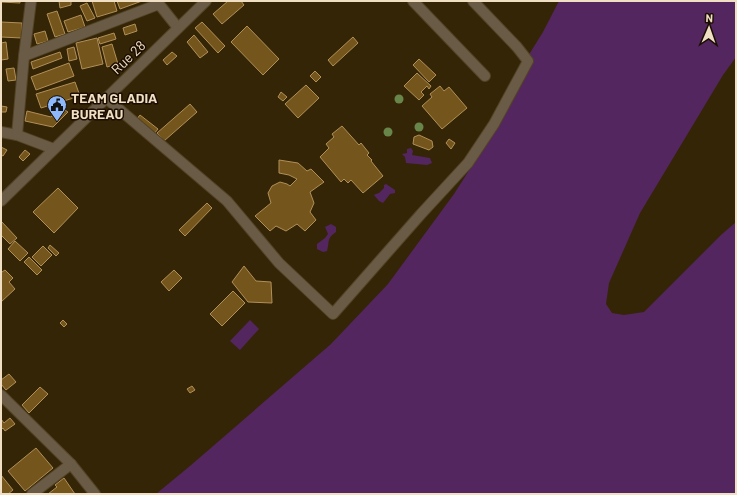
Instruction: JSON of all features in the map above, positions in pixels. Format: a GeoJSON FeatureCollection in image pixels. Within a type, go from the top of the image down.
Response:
{"type":"FeatureCollection","features":[{"type":"Feature","properties":{"kind":"street"},"geometry":{"type":"LineString","coordinates":[[17,135],[24,56],[31,1]]}},
{"type":"Feature","properties":{"kind":"street","name":"Rue 28"},"geometry":{"type":"LineString","coordinates":[[1,200],[206,1]]}},
{"type":"Feature","properties":{"kind":"street"},"geometry":{"type":"LineString","coordinates":[[414,1],[485,76]]}},
{"type":"Feature","properties":{"kind":"street"},"geometry":{"type":"LineString","coordinates":[[106,98],[227,201],[279,263],[333,314],[468,163],[494,124],[528,61],[517,47],[473,1]]}},
{"type":"Feature","properties":{"kind":"street"},"geometry":{"type":"LineString","coordinates":[[24,56],[159,4],[178,28]]}},
{"type":"Feature","properties":{"kind":"street"},"geometry":{"type":"LineString","coordinates":[[1,132],[17,135],[54,149]]}},
{"type":"Feature","properties":{"kind":"street"},"geometry":{"type":"LineString","coordinates":[[1,395],[71,464],[95,494]]}},
{"type":"Feature","properties":{"kind":"street"},"geometry":{"type":"LineString","coordinates":[[32,494],[71,464]]}},
{"type":"Feature","properties":{"kind":"shaded area"},"geometry":{"type":"Polygon","coordinates":[[[559,1],[736,1],[736,57],[723,75],[640,213],[609,283],[606,304],[612,313],[624,315],[644,312],[736,222],[736,494],[156,494],[331,344],[388,284],[454,194],[496,128],[520,69],[543,32],[559,1]]]}},
{"type":"Feature","properties":{"kind":"shaded area"},"geometry":{"type":"Polygon","coordinates":[[[411,148],[413,151],[412,155],[430,158],[432,163],[427,165],[406,163],[405,157],[402,154],[407,153],[407,149],[411,148]]]}},
{"type":"Feature","properties":{"kind":"shaded area"},"geometry":{"type":"Polygon","coordinates":[[[386,184],[395,190],[395,193],[390,194],[383,203],[374,195],[379,193],[386,184]]]}},
{"type":"Feature","properties":{"kind":"shaded area"},"geometry":{"type":"Polygon","coordinates":[[[331,224],[336,227],[336,232],[330,238],[327,251],[323,252],[317,249],[317,244],[328,234],[325,227],[331,224]]]}},
{"type":"Feature","properties":{"kind":"shaded area"},"geometry":{"type":"Polygon","coordinates":[[[250,320],[259,329],[240,350],[230,341],[250,320]]]}},
{"type":"Feature","properties":{"kind":"building"},"geometry":{"type":"Polygon","coordinates":[[[20,1],[20,3],[1,2],[20,1]]]}},
{"type":"Feature","properties":{"kind":"building"},"geometry":{"type":"Polygon","coordinates":[[[59,1],[71,1],[71,5],[60,8],[59,1]]]}},
{"type":"Feature","properties":{"kind":"building"},"geometry":{"type":"Polygon","coordinates":[[[92,1],[114,1],[117,11],[97,17],[92,1]]]}},
{"type":"Feature","properties":{"kind":"building"},"geometry":{"type":"Polygon","coordinates":[[[117,1],[142,1],[120,9],[117,1]]]}},
{"type":"Feature","properties":{"kind":"building"},"geometry":{"type":"Polygon","coordinates":[[[228,1],[241,1],[244,5],[222,24],[213,14],[228,1]]]}},
{"type":"Feature","properties":{"kind":"building"},"geometry":{"type":"Polygon","coordinates":[[[87,3],[95,18],[87,21],[80,6],[87,3]]]}},
{"type":"Feature","properties":{"kind":"building"},"geometry":{"type":"Polygon","coordinates":[[[57,11],[65,34],[55,37],[47,14],[57,11]]]}},
{"type":"Feature","properties":{"kind":"building"},"geometry":{"type":"Polygon","coordinates":[[[81,15],[85,27],[68,32],[64,21],[81,15]]]}},
{"type":"Feature","properties":{"kind":"building"},"geometry":{"type":"Polygon","coordinates":[[[1,22],[22,23],[22,38],[1,37],[1,22]]]}},
{"type":"Feature","properties":{"kind":"building"},"geometry":{"type":"Polygon","coordinates":[[[202,22],[225,46],[218,53],[195,28],[202,22]]]}},
{"type":"Feature","properties":{"kind":"building"},"geometry":{"type":"Polygon","coordinates":[[[135,24],[137,31],[125,35],[123,28],[135,24]]]}},
{"type":"Feature","properties":{"kind":"building"},"geometry":{"type":"Polygon","coordinates":[[[247,26],[279,59],[263,75],[231,42],[247,26]]]}},
{"type":"Feature","properties":{"kind":"building"},"geometry":{"type":"Polygon","coordinates":[[[45,31],[48,41],[37,44],[34,34],[45,31]]]}},
{"type":"Feature","properties":{"kind":"building"},"geometry":{"type":"Polygon","coordinates":[[[114,33],[116,39],[100,44],[98,38],[114,33]]]}},
{"type":"Feature","properties":{"kind":"building"},"geometry":{"type":"Polygon","coordinates":[[[194,35],[208,52],[200,58],[187,42],[194,35]]]}},
{"type":"Feature","properties":{"kind":"building"},"geometry":{"type":"Polygon","coordinates":[[[353,37],[358,43],[333,66],[328,60],[353,37]]]}},
{"type":"Feature","properties":{"kind":"building"},"geometry":{"type":"Polygon","coordinates":[[[97,38],[103,64],[82,69],[76,43],[97,38]]]}},
{"type":"Feature","properties":{"kind":"building"},"geometry":{"type":"Polygon","coordinates":[[[6,42],[8,59],[1,60],[1,43],[6,42]]]}},
{"type":"Feature","properties":{"kind":"building"},"geometry":{"type":"Polygon","coordinates":[[[112,44],[118,64],[107,67],[102,47],[112,44]]]}},
{"type":"Feature","properties":{"kind":"building"},"geometry":{"type":"Polygon","coordinates":[[[74,47],[77,59],[69,61],[67,49],[74,47]]]}},
{"type":"Feature","properties":{"kind":"building"},"geometry":{"type":"Polygon","coordinates":[[[60,52],[62,58],[33,69],[31,62],[60,52]]]}},
{"type":"Feature","properties":{"kind":"building"},"geometry":{"type":"Polygon","coordinates":[[[172,52],[177,56],[167,65],[163,60],[172,52]]]}},
{"type":"Feature","properties":{"kind":"building"},"geometry":{"type":"Polygon","coordinates":[[[419,59],[436,75],[429,82],[413,65],[419,59]]]}},
{"type":"Feature","properties":{"kind":"building"},"geometry":{"type":"Polygon","coordinates":[[[69,63],[74,76],[36,90],[31,77],[69,63]]]}},
{"type":"Feature","properties":{"kind":"building"},"geometry":{"type":"Polygon","coordinates":[[[14,68],[16,80],[8,81],[6,69],[14,68]]]}},
{"type":"Feature","properties":{"kind":"building"},"geometry":{"type":"Polygon","coordinates":[[[315,71],[321,77],[316,82],[310,76],[315,71]]]}},
{"type":"Feature","properties":{"kind":"building"},"geometry":{"type":"Polygon","coordinates":[[[417,73],[431,86],[429,89],[427,86],[421,92],[424,95],[419,100],[404,86],[417,73]]]}},
{"type":"Feature","properties":{"kind":"building"},"geometry":{"type":"Polygon","coordinates":[[[75,82],[80,96],[41,108],[36,94],[75,82]]]}},
{"type":"Feature","properties":{"kind":"building"},"geometry":{"type":"Polygon","coordinates":[[[306,85],[319,98],[298,118],[285,104],[306,85]]]}},
{"type":"Feature","properties":{"kind":"building"},"geometry":{"type":"Polygon","coordinates":[[[440,86],[444,91],[449,87],[467,108],[442,129],[422,106],[432,97],[430,94],[440,86]]]}},
{"type":"Feature","properties":{"kind":"building"},"geometry":{"type":"Polygon","coordinates":[[[281,92],[287,97],[283,101],[278,97],[281,92]]]}},
{"type":"Feature","properties":{"kind":"building"},"geometry":{"type":"Polygon","coordinates":[[[190,104],[197,112],[164,141],[157,133],[190,104]]]}},
{"type":"Feature","properties":{"kind":"building"},"geometry":{"type":"Polygon","coordinates":[[[1,106],[7,107],[6,112],[1,112],[1,106]]]}},
{"type":"Feature","properties":{"kind":"building"},"geometry":{"type":"Polygon","coordinates":[[[60,107],[68,112],[53,127],[25,121],[27,111],[51,117],[60,107]]]}},
{"type":"Feature","properties":{"kind":"building"},"geometry":{"type":"Polygon","coordinates":[[[140,115],[158,129],[153,135],[136,120],[140,115]]]}},
{"type":"Feature","properties":{"kind":"building"},"geometry":{"type":"Polygon","coordinates":[[[342,126],[359,145],[361,143],[369,153],[367,155],[372,160],[371,161],[383,176],[363,193],[351,180],[348,183],[344,179],[341,182],[320,157],[329,148],[326,144],[334,137],[332,134],[342,126]]]}},
{"type":"Feature","properties":{"kind":"building"},"geometry":{"type":"Polygon","coordinates":[[[419,135],[432,141],[433,147],[429,150],[413,144],[414,137],[419,135]]]}},
{"type":"Feature","properties":{"kind":"building"},"geometry":{"type":"Polygon","coordinates":[[[449,139],[455,143],[451,149],[446,143],[449,139]]]}},
{"type":"Feature","properties":{"kind":"building"},"geometry":{"type":"Polygon","coordinates":[[[1,147],[7,150],[3,156],[1,155],[1,147]]]}},
{"type":"Feature","properties":{"kind":"building"},"geometry":{"type":"Polygon","coordinates":[[[25,150],[30,154],[23,161],[19,157],[25,150]]]}},
{"type":"Feature","properties":{"kind":"building"},"geometry":{"type":"Polygon","coordinates":[[[279,160],[298,163],[307,171],[311,169],[324,182],[310,192],[314,203],[310,212],[316,220],[305,231],[297,224],[286,231],[276,226],[270,231],[255,216],[271,203],[268,193],[272,186],[280,182],[290,186],[297,179],[289,175],[279,173],[279,160]]]}},
{"type":"Feature","properties":{"kind":"building"},"geometry":{"type":"Polygon","coordinates":[[[58,188],[78,208],[54,233],[33,212],[58,188]]]}},
{"type":"Feature","properties":{"kind":"building"},"geometry":{"type":"Polygon","coordinates":[[[207,203],[212,208],[185,236],[179,230],[207,203]]]}},
{"type":"Feature","properties":{"kind":"building"},"geometry":{"type":"Polygon","coordinates":[[[1,221],[17,238],[10,244],[1,235],[1,221]]]}},
{"type":"Feature","properties":{"kind":"building"},"geometry":{"type":"Polygon","coordinates":[[[15,241],[28,253],[20,261],[8,249],[15,241]]]}},
{"type":"Feature","properties":{"kind":"building"},"geometry":{"type":"Polygon","coordinates":[[[50,245],[59,253],[56,256],[48,248],[50,245]]]}},
{"type":"Feature","properties":{"kind":"building"},"geometry":{"type":"Polygon","coordinates":[[[43,246],[52,255],[41,266],[32,257],[43,246]]]}},
{"type":"Feature","properties":{"kind":"building"},"geometry":{"type":"Polygon","coordinates":[[[29,257],[42,270],[37,275],[24,262],[29,257]]]}},
{"type":"Feature","properties":{"kind":"building"},"geometry":{"type":"Polygon","coordinates":[[[244,266],[256,281],[271,282],[272,303],[248,302],[232,282],[244,266]]]}},
{"type":"Feature","properties":{"kind":"building"},"geometry":{"type":"Polygon","coordinates":[[[5,270],[13,278],[9,282],[15,289],[1,302],[1,271],[2,272],[5,270]]]}},
{"type":"Feature","properties":{"kind":"building"},"geometry":{"type":"Polygon","coordinates":[[[174,270],[182,278],[169,291],[161,282],[174,270]]]}},
{"type":"Feature","properties":{"kind":"building"},"geometry":{"type":"Polygon","coordinates":[[[233,291],[245,303],[222,326],[210,314],[233,291]]]}},
{"type":"Feature","properties":{"kind":"building"},"geometry":{"type":"Polygon","coordinates":[[[63,320],[67,324],[64,327],[60,323],[63,320]]]}},
{"type":"Feature","properties":{"kind":"building"},"geometry":{"type":"Polygon","coordinates":[[[9,374],[16,382],[6,390],[1,384],[1,380],[9,374]]]}},
{"type":"Feature","properties":{"kind":"building"},"geometry":{"type":"Polygon","coordinates":[[[192,386],[195,390],[190,393],[187,389],[192,386]]]}},
{"type":"Feature","properties":{"kind":"building"},"geometry":{"type":"Polygon","coordinates":[[[40,387],[48,394],[29,413],[22,405],[40,387]]]}},
{"type":"Feature","properties":{"kind":"building"},"geometry":{"type":"Polygon","coordinates":[[[10,418],[15,424],[5,431],[3,428],[1,430],[1,419],[4,423],[10,418]]]}},
{"type":"Feature","properties":{"kind":"building"},"geometry":{"type":"Polygon","coordinates":[[[36,448],[53,468],[25,491],[8,471],[36,448]]]}},
{"type":"Feature","properties":{"kind":"building"},"geometry":{"type":"Polygon","coordinates":[[[1,475],[13,490],[8,494],[1,494],[1,475]]]}},
{"type":"Feature","properties":{"kind":"building"},"geometry":{"type":"Polygon","coordinates":[[[64,478],[75,494],[48,494],[57,487],[55,485],[64,478]]]}},
{"type":"Feature","properties":{"kind":"place","name":"TEAM GLADIA BUREAU"},"geometry":{"type":"Point","coordinates":[57,122]}}]}
